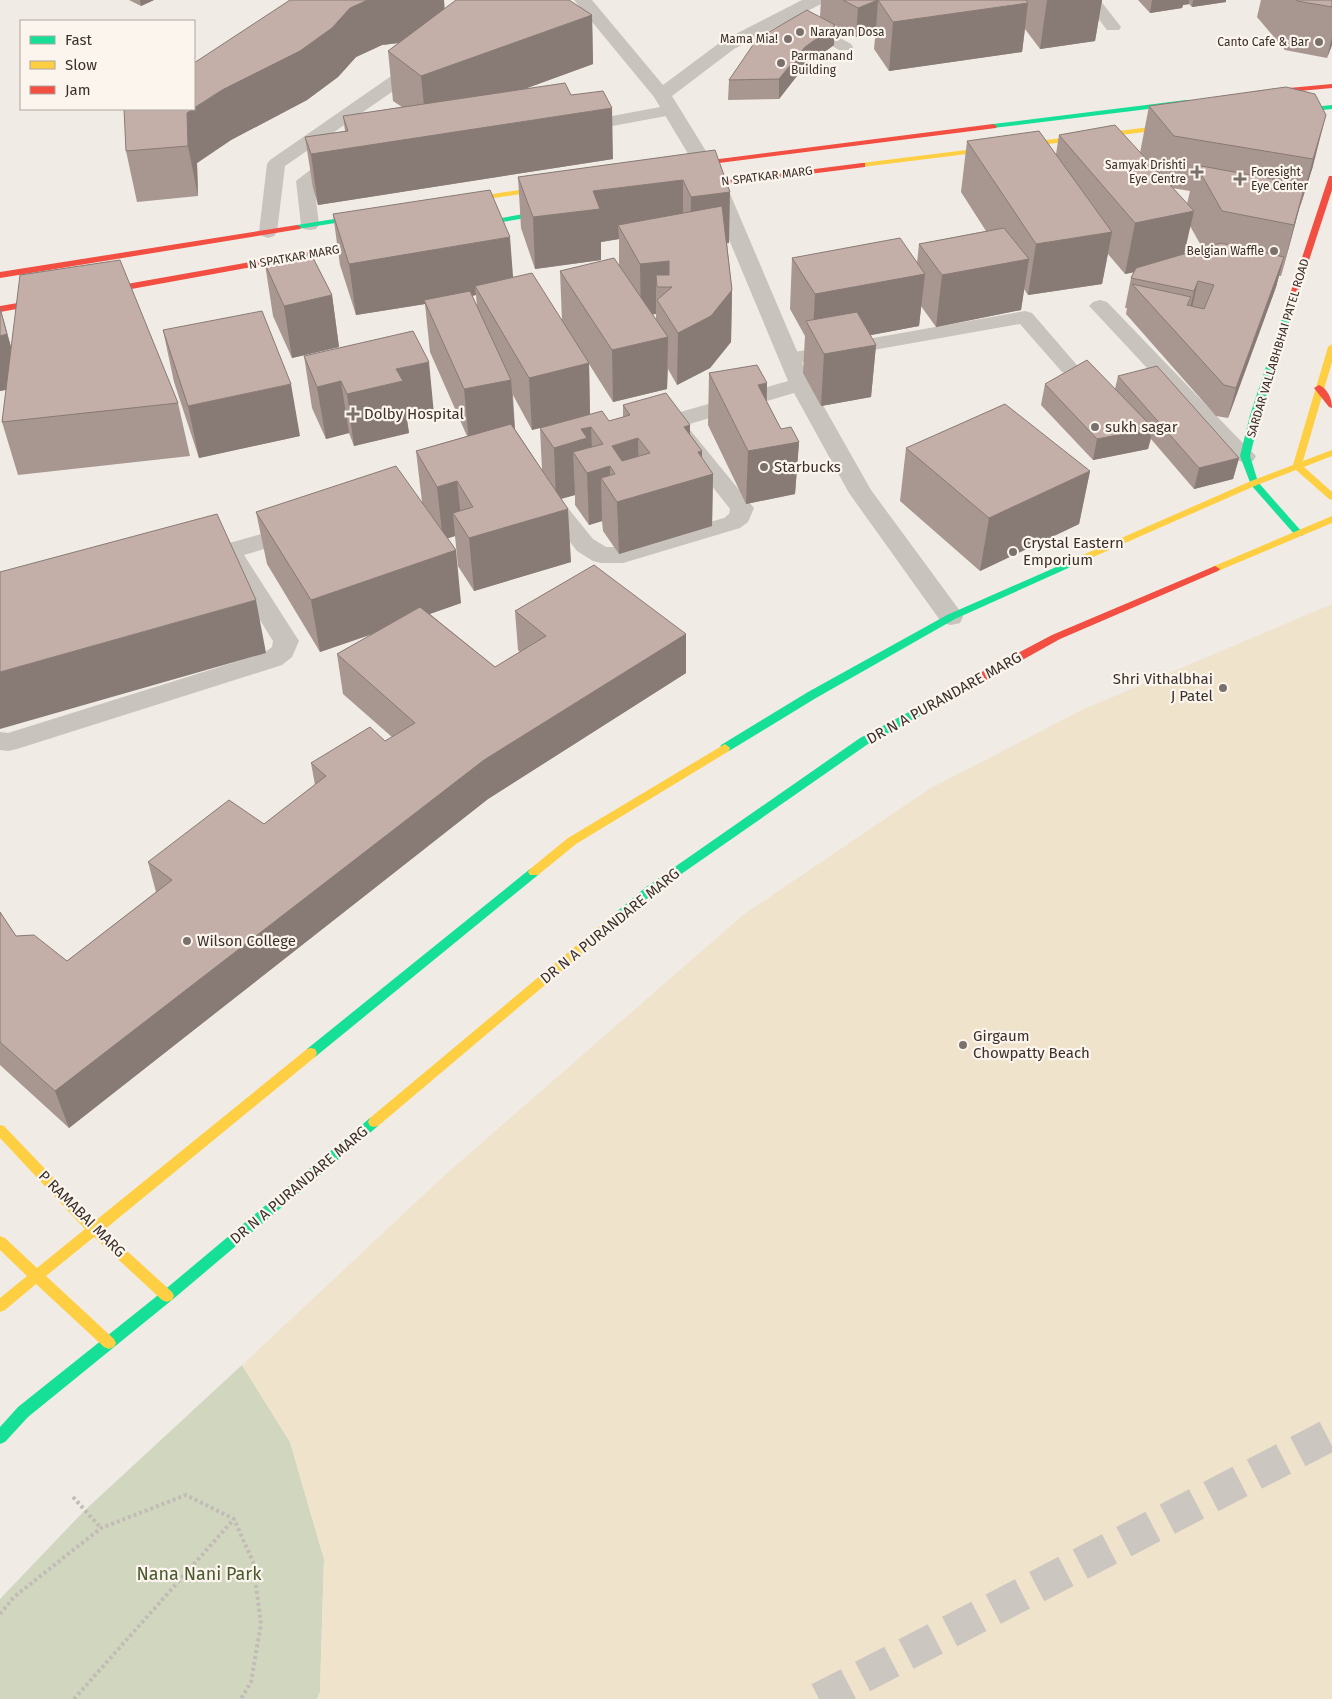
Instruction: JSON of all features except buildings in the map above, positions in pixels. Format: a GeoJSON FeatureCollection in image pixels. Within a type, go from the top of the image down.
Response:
{"type":"FeatureCollection","features":[{"type":"Feature","properties":{"kind":"main road"},"geometry":{"type":"LineString","coordinates":[[1246,95],[1332,86]]}},
{"type":"Feature","properties":{"kind":"main road","name":"N SPATKAR MARG"},"geometry":{"type":"LineString","coordinates":[[673,167],[1196,101]]}},
{"type":"Feature","properties":{"kind":"main road"},"geometry":{"type":"LineString","coordinates":[[1274,114],[1332,106]]}},
{"type":"Feature","properties":{"kind":"main road","name":"N SPATKAR MARG"},"geometry":{"type":"LineString","coordinates":[[676,189],[714,182],[1197,123]]}},
{"type":"Feature","properties":{"kind":"main road","name":"SARDAR VALLABHBHAI PATEL ROAD"},"geometry":{"type":"LineString","coordinates":[[1299,534],[1254,483],[1245,456],[1255,415],[1332,178]]}},
{"type":"Feature","properties":{"kind":"main road"},"geometry":{"type":"LineString","coordinates":[[448,203],[565,184]]}},
{"type":"Feature","properties":{"kind":"main road"},"geometry":{"type":"LineString","coordinates":[[455,228],[571,208]]}},
{"type":"Feature","properties":{"kind":"main road","name":"N SPATKAR MARG"},"geometry":{"type":"LineString","coordinates":[[0,275],[379,214]]}},
{"type":"Feature","properties":{"kind":"main road","name":"N SPATKAR MARG"},"geometry":{"type":"LineString","coordinates":[[0,310],[387,240]]}},
{"type":"Feature","properties":{"kind":"main road"},"geometry":{"type":"LineString","coordinates":[[1297,466],[1332,347]]}},
{"type":"Feature","properties":{"kind":"main road"},"geometry":{"type":"LineString","coordinates":[[1319,388],[1332,405]]}},
{"type":"Feature","properties":{"kind":"main road"},"geometry":{"type":"LineString","coordinates":[[0,1306],[572,841],[812,696],[951,617],[1254,483],[1332,453]]}},
{"type":"Feature","properties":{"kind":"main road"},"geometry":{"type":"LineString","coordinates":[[1297,466],[1332,497]]}},
{"type":"Feature","properties":{"kind":"main road","name":"DR N A PURANDARE MARG"},"geometry":{"type":"LineString","coordinates":[[0,1437],[23,1412],[167,1296],[650,890],[864,741],[1056,637],[1332,519]]}},
{"type":"Feature","properties":{"kind":"main road","name":"P RAMABAI MARG"},"geometry":{"type":"LineString","coordinates":[[0,1130],[95,1230],[167,1296]]}},
{"type":"Feature","properties":{"kind":"main road"},"geometry":{"type":"LineString","coordinates":[[0,1242],[109,1344]]}},
{"type":"Feature","properties":{"kind":"street"},"geometry":{"type":"LineString","coordinates":[[583,0],[667,103],[703,162],[714,182],[800,384],[860,493],[951,617]]}},
{"type":"Feature","properties":{"kind":"street"},"geometry":{"type":"LineString","coordinates":[[667,103],[728,45],[815,0]]}},
{"type":"Feature","properties":{"kind":"street"},"geometry":{"type":"LineString","coordinates":[[1100,306],[1223,436],[1245,456]]}},
{"type":"Feature","properties":{"kind":"street"},"geometry":{"type":"LineString","coordinates":[[647,448],[678,430],[800,384]]}},
{"type":"Feature","properties":{"kind":"street"},"geometry":{"type":"LineString","coordinates":[[625,435],[678,430]]}},
{"type":"Feature","properties":{"kind":"street"},"geometry":{"type":"LineString","coordinates":[[553,475],[534,481],[585,545],[601,555],[623,555],[732,522],[740,517],[742,508],[678,430]]}},
{"type":"Feature","properties":{"kind":"street"},"geometry":{"type":"LineString","coordinates":[[172,568],[314,526]]}},
{"type":"Feature","properties":{"kind":"street"},"geometry":{"type":"LineString","coordinates":[[0,741],[8,742],[273,659],[283,651],[286,641],[229,551]]}},
{"type":"Feature","properties":{"kind":"lane"},"geometry":{"type":"LineString","coordinates":[[1092,0],[1113,27]]}},
{"type":"Feature","properties":{"kind":"lane"},"geometry":{"type":"LineString","coordinates":[[789,14],[845,47]]}},
{"type":"Feature","properties":{"kind":"lane"},"geometry":{"type":"LineString","coordinates":[[268,232],[276,164],[430,57]]}},
{"type":"Feature","properties":{"kind":"lane"},"geometry":{"type":"LineString","coordinates":[[563,128],[572,129],[667,103]]}},
{"type":"Feature","properties":{"kind":"lane"},"geometry":{"type":"LineString","coordinates":[[1088,136],[1103,155]]}},
{"type":"Feature","properties":{"kind":"lane"},"geometry":{"type":"LineString","coordinates":[[310,225],[305,181],[352,148]]}},
{"type":"Feature","properties":{"kind":"lane"},"geometry":{"type":"LineString","coordinates":[[789,359],[1024,317],[1069,368]]}},
{"type":"Feature","properties":{"kind":"path"},"geometry":{"type":"LineString","coordinates":[[0,1614],[14,1597],[102,1528],[186,1495],[234,1518],[253,1562],[260,1624],[251,1682],[241,1699]]}},
{"type":"Feature","properties":{"kind":"path"},"geometry":{"type":"LineString","coordinates":[[73,1497],[102,1528]]}},
{"type":"Feature","properties":{"kind":"path"},"geometry":{"type":"LineString","coordinates":[[74,1699],[234,1518]]}},
{"type":"Feature","properties":{"kind":"green space","name":"Nana Nani Park"},"geometry":{"type":"Polygon","coordinates":[[[242,1365],[290,1442],[324,1559],[320,1692],[317,1699],[0,1699],[0,1599],[84,1511],[242,1365]]]}},
{"type":"Feature","properties":{"kind":"sand","name":"Girgaum Chowpatty Beach"},"geometry":{"type":"Polygon","coordinates":[[[1332,604],[1332,1699],[317,1699],[320,1692],[324,1559],[290,1442],[242,1365],[445,1175],[743,915],[929,789],[1084,709],[1332,604]]]}},
{"type":"Feature","properties":{"kind":"tunnel"},"geometry":{"type":"LineString","coordinates":[[819,1699],[1332,1434]]}},
{"type":"Feature","properties":{"kind":"traffic: fast"},"geometry":{"type":"LineString","coordinates":[[993,126],[1186,102]]}},
{"type":"Feature","properties":{"kind":"traffic: fast"},"geometry":{"type":"LineString","coordinates":[[1284,112],[1332,107]]}},
{"type":"Feature","properties":{"kind":"traffic: fast"},"geometry":{"type":"LineString","coordinates":[[467,226],[558,210]]}},
{"type":"Feature","properties":{"kind":"traffic: fast"},"geometry":{"type":"LineString","coordinates":[[297,227],[371,215]]}},
{"type":"Feature","properties":{"kind":"traffic: fast"},"geometry":{"type":"LineString","coordinates":[[1294,294],[1255,415],[1245,456],[1254,483],[1299,534]]}},
{"type":"Feature","properties":{"kind":"traffic: fast"},"geometry":{"type":"LineString","coordinates":[[725,748],[812,695],[951,617],[1072,563]]}},
{"type":"Feature","properties":{"kind":"traffic: fast"},"geometry":{"type":"LineString","coordinates":[[612,922],[650,890],[864,741],[982,677]]}},
{"type":"Feature","properties":{"kind":"traffic: fast"},"geometry":{"type":"LineString","coordinates":[[311,1053],[534,872]]}},
{"type":"Feature","properties":{"kind":"traffic: fast"},"geometry":{"type":"LineString","coordinates":[[0,1437],[23,1412],[167,1296],[374,1122]]}},
{"type":"Feature","properties":{"kind":"traffic: slow"},"geometry":{"type":"LineString","coordinates":[[862,165],[1182,125]]}},
{"type":"Feature","properties":{"kind":"traffic: slow"},"geometry":{"type":"LineString","coordinates":[[456,202],[556,186]]}},
{"type":"Feature","properties":{"kind":"traffic: slow"},"geometry":{"type":"LineString","coordinates":[[1332,347],[1297,466],[1332,497]]}},
{"type":"Feature","properties":{"kind":"traffic: slow"},"geometry":{"type":"LineString","coordinates":[[1072,563],[1254,483],[1332,453]]}},
{"type":"Feature","properties":{"kind":"traffic: slow"},"geometry":{"type":"LineString","coordinates":[[1215,569],[1332,519]]}},
{"type":"Feature","properties":{"kind":"traffic: slow"},"geometry":{"type":"LineString","coordinates":[[534,872],[572,841],[725,748]]}},
{"type":"Feature","properties":{"kind":"traffic: slow"},"geometry":{"type":"LineString","coordinates":[[374,1122],[612,922]]}},
{"type":"Feature","properties":{"kind":"traffic: slow"},"geometry":{"type":"LineString","coordinates":[[0,1306],[311,1053]]}},
{"type":"Feature","properties":{"kind":"traffic: slow"},"geometry":{"type":"LineString","coordinates":[[0,1130],[95,1230],[167,1296]]}},
{"type":"Feature","properties":{"kind":"traffic: slow"},"geometry":{"type":"LineString","coordinates":[[0,1242],[109,1343]]}},
{"type":"Feature","properties":{"kind":"traffic: jam"},"geometry":{"type":"LineString","coordinates":[[1256,93],[1332,86]]}},
{"type":"Feature","properties":{"kind":"traffic: jam"},"geometry":{"type":"LineString","coordinates":[[680,166],[993,126]]}},
{"type":"Feature","properties":{"kind":"traffic: jam"},"geometry":{"type":"LineString","coordinates":[[689,187],[862,165]]}},
{"type":"Feature","properties":{"kind":"traffic: jam"},"geometry":{"type":"LineString","coordinates":[[1294,294],[1332,178]]}},
{"type":"Feature","properties":{"kind":"traffic: jam"},"geometry":{"type":"LineString","coordinates":[[0,275],[297,227]]}},
{"type":"Feature","properties":{"kind":"traffic: jam"},"geometry":{"type":"LineString","coordinates":[[93,293],[375,242]]}},
{"type":"Feature","properties":{"kind":"traffic: jam"},"geometry":{"type":"LineString","coordinates":[[0,309],[53,300]]}},
{"type":"Feature","properties":{"kind":"traffic: jam"},"geometry":{"type":"LineString","coordinates":[[1319,388],[1332,405]]}},
{"type":"Feature","properties":{"kind":"traffic: jam"},"geometry":{"type":"LineString","coordinates":[[982,677],[1056,637],[1215,569]]}},
{"type":"Feature","properties":{"kind":"place","name":"Narayan Dosa"},"geometry":{"type":"Point","coordinates":[800,32]}},
{"type":"Feature","properties":{"kind":"place","name":"Mama Mia!"},"geometry":{"type":"Point","coordinates":[788,39]}},
{"type":"Feature","properties":{"kind":"place","name":"Canto Cafe & Bar"},"geometry":{"type":"Point","coordinates":[1319,42]}},
{"type":"Feature","properties":{"kind":"place","name":"Parmanand Building"},"geometry":{"type":"Point","coordinates":[781,63]}},
{"type":"Feature","properties":{"kind":"place","name":"Samyak Drishti Eye Centre"},"geometry":{"type":"Point","coordinates":[1197,172]}},
{"type":"Feature","properties":{"kind":"place","name":"Foresight Eye Center"},"geometry":{"type":"Point","coordinates":[1240,179]}},
{"type":"Feature","properties":{"kind":"place","name":"Belgian Waffle"},"geometry":{"type":"Point","coordinates":[1274,251]}},
{"type":"Feature","properties":{"kind":"place","name":"Dolby Hospital"},"geometry":{"type":"Point","coordinates":[353,414]}},
{"type":"Feature","properties":{"kind":"place","name":"sukh sagar"},"geometry":{"type":"Point","coordinates":[1095,427]}},
{"type":"Feature","properties":{"kind":"place","name":"Starbucks"},"geometry":{"type":"Point","coordinates":[764,467]}},
{"type":"Feature","properties":{"kind":"place","name":"Crystal Eastern Emporium"},"geometry":{"type":"Point","coordinates":[1013,552]}},
{"type":"Feature","properties":{"kind":"place","name":"Shri Vithalbhai J Patel"},"geometry":{"type":"Point","coordinates":[1223,688]}},
{"type":"Feature","properties":{"kind":"place","name":"Wilson College"},"geometry":{"type":"Point","coordinates":[187,941]}},
{"type":"Feature","properties":{"kind":"place","name":"Girgaum Chowpatty Beach"},"geometry":{"type":"Point","coordinates":[963,1045]}}]}
